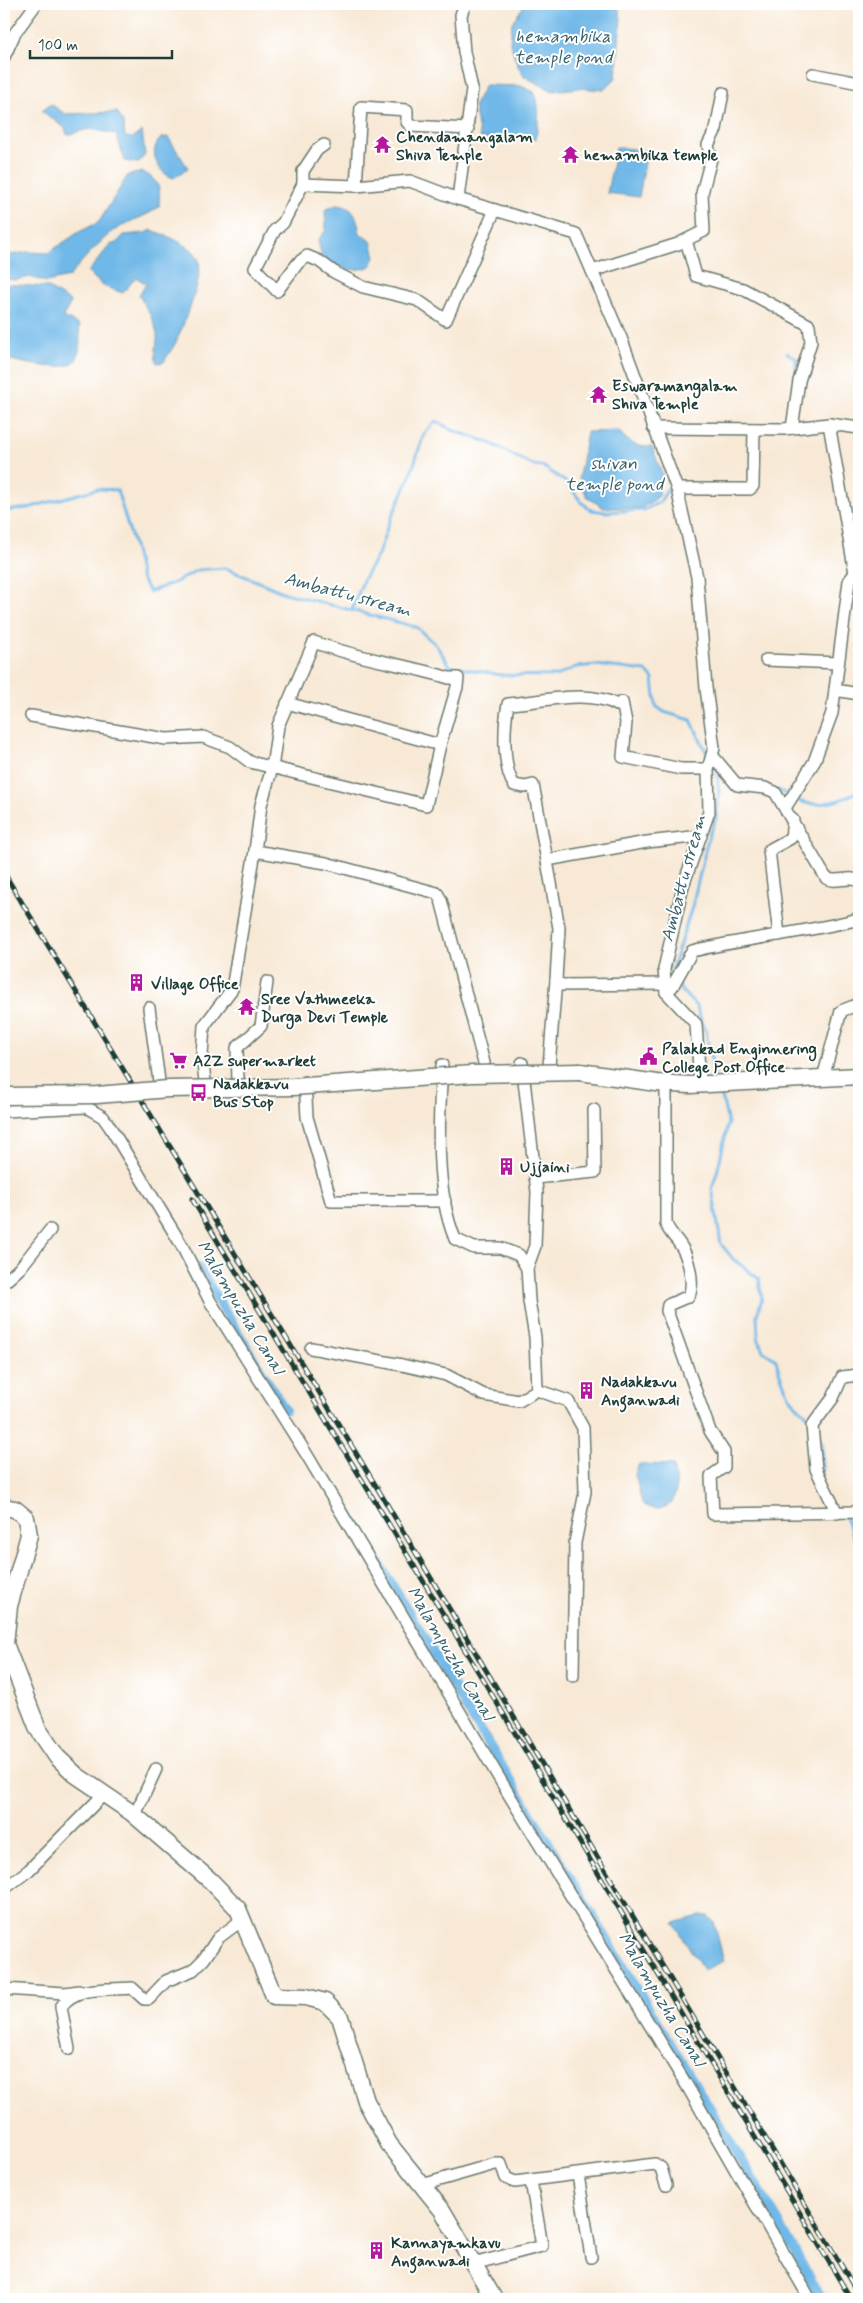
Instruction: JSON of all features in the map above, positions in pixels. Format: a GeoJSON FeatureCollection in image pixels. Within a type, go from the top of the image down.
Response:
{"type":"FeatureCollection","features":[{"type":"Feature","properties":{"kind":"street"},"geometry":{"type":"LineString","coordinates":[[4,57],[15,33],[36,4]]}},
{"type":"Feature","properties":{"kind":"street"},"geometry":{"type":"LineString","coordinates":[[458,199],[472,89],[464,52],[461,15],[465,4]]}},
{"type":"Feature","properties":{"kind":"street"},"geometry":{"type":"LineString","coordinates":[[813,74],[859,83]]}},
{"type":"Feature","properties":{"kind":"street"},"geometry":{"type":"LineString","coordinates":[[592,271],[686,240],[704,231],[702,193],[711,159],[708,145],[716,129],[723,93]]}},
{"type":"Feature","properties":{"kind":"street"},"geometry":{"type":"LineString","coordinates":[[356,186],[361,107],[407,110],[407,122],[411,126],[468,129]]}},
{"type":"Feature","properties":{"kind":"street"},"geometry":{"type":"LineString","coordinates":[[324,145],[317,150],[302,171],[303,184],[283,224],[275,230],[254,268],[277,291],[298,263],[307,256],[363,287],[417,300],[446,320],[495,210]]}},
{"type":"Feature","properties":{"kind":"street"},"geometry":{"type":"LineString","coordinates":[[303,184],[356,186],[410,181],[458,199],[576,234],[621,338],[677,489],[697,577],[706,688],[714,748],[708,768],[709,812],[683,886],[664,969],[668,988],[696,1024],[711,1083]]}},
{"type":"Feature","properties":{"kind":"street"},"geometry":{"type":"LineString","coordinates":[[686,240],[696,276],[744,289],[808,325],[811,342],[800,381],[792,428]]}},
{"type":"Feature","properties":{"kind":"street"},"geometry":{"type":"LineString","coordinates":[[653,428],[792,428],[829,424],[859,428]]}},
{"type":"Feature","properties":{"kind":"street"},"geometry":{"type":"LineString","coordinates":[[789,802],[814,762],[832,713],[850,582],[857,573],[829,424]]}},
{"type":"Feature","properties":{"kind":"street"},"geometry":{"type":"LineString","coordinates":[[677,489],[750,489],[753,486],[754,428]]}},
{"type":"Feature","properties":{"kind":"street"},"geometry":{"type":"LineString","coordinates":[[31,716],[166,739],[203,737],[230,747],[250,762],[272,768],[426,805],[458,678],[449,678],[396,663],[360,657],[314,642],[278,726],[272,768],[261,806],[232,990],[204,1026],[202,1055],[205,1081]]}},
{"type":"Feature","properties":{"kind":"street"},"geometry":{"type":"LineString","coordinates":[[766,660],[838,663]]}},
{"type":"Feature","properties":{"kind":"street"},"geometry":{"type":"LineString","coordinates":[[835,690],[859,694]]}},
{"type":"Feature","properties":{"kind":"street"},"geometry":{"type":"LineString","coordinates":[[549,1066],[559,928],[548,860],[532,786],[526,787],[514,784],[509,777],[504,724],[508,704],[554,698],[597,698],[617,705],[622,702],[626,722],[623,757],[681,769],[708,768]]}},
{"type":"Feature","properties":{"kind":"street"},"geometry":{"type":"LineString","coordinates":[[287,703],[440,745]]}},
{"type":"Feature","properties":{"kind":"street"},"geometry":{"type":"LineString","coordinates":[[712,755],[737,785],[764,788],[775,792],[789,802],[793,820],[826,878],[830,880],[855,878],[859,881]]}},
{"type":"Feature","properties":{"kind":"street"},"geometry":{"type":"LineString","coordinates":[[779,935],[769,850],[791,838],[793,820]]}},
{"type":"Feature","properties":{"kind":"street"},"geometry":{"type":"LineString","coordinates":[[548,860],[648,842],[701,836]]}},
{"type":"Feature","properties":{"kind":"street"},"geometry":{"type":"LineString","coordinates":[[255,851],[326,863],[436,893],[441,900],[484,1063]]}},
{"type":"Feature","properties":{"kind":"street"},"geometry":{"type":"LineString","coordinates":[[556,980],[560,985],[668,988],[681,974],[692,951],[725,943],[822,928],[859,919]]}},
{"type":"Feature","properties":{"kind":"street"},"geometry":{"type":"LineString","coordinates":[[238,1081],[237,1048],[261,1026],[267,982]]}},
{"type":"Feature","properties":{"kind":"street"},"geometry":{"type":"LineString","coordinates":[[822,1078],[841,1011],[859,1004]]}},
{"type":"Feature","properties":{"kind":"street"},"geometry":{"type":"LineString","coordinates":[[149,1008],[159,1081]]}},
{"type":"Feature","properties":{"kind":"street"},"geometry":{"type":"LineString","coordinates":[[522,1064],[537,1192],[534,1246],[528,1268],[529,1301],[535,1337],[537,1390]]}},
{"type":"Feature","properties":{"kind":"street"},"geometry":{"type":"LineString","coordinates":[[442,1065],[439,1119],[445,1201],[448,1222],[455,1239],[474,1248],[500,1248],[519,1255],[528,1268]]}},
{"type":"Feature","properties":{"kind":"street"},"geometry":{"type":"LineString","coordinates":[[4,1096],[97,1095],[168,1089],[293,1087],[472,1074],[580,1072],[666,1083],[711,1083],[859,1076]]}},
{"type":"Feature","properties":{"kind":"street"},"geometry":{"type":"LineString","coordinates":[[305,1082],[307,1117],[331,1201],[445,1201]]}},
{"type":"Feature","properties":{"kind":"street"},"geometry":{"type":"LineString","coordinates":[[666,1083],[666,1224],[670,1234],[683,1250],[689,1268],[691,1286],[689,1296],[668,1305],[668,1311],[701,1399],[710,1431],[724,1452],[724,1467],[710,1476],[713,1514],[859,1513]]}},
{"type":"Feature","properties":{"kind":"street"},"geometry":{"type":"LineString","coordinates":[[63,1086],[68,1107]]}},
{"type":"Feature","properties":{"kind":"street"},"geometry":{"type":"LineString","coordinates":[[4,1111],[68,1107],[92,1109],[103,1117],[110,1127],[181,1244],[210,1301],[307,1455],[511,1798],[680,2075],[810,2299]]}},
{"type":"Feature","properties":{"kind":"street"},"geometry":{"type":"LineString","coordinates":[[535,1178],[595,1172],[594,1110]]}},
{"type":"Feature","properties":{"kind":"street"},"geometry":{"type":"LineString","coordinates":[[5,1279],[20,1268],[50,1230]]}},
{"type":"Feature","properties":{"kind":"street"},"geometry":{"type":"LineString","coordinates":[[311,1348],[402,1365],[446,1376],[484,1395],[519,1401],[537,1390]]}},
{"type":"Feature","properties":{"kind":"street"},"geometry":{"type":"LineString","coordinates":[[837,1512],[816,1470],[812,1426],[833,1398],[842,1377],[859,1375]]}},
{"type":"Feature","properties":{"kind":"street"},"geometry":{"type":"LineString","coordinates":[[537,1390],[568,1401],[583,1428],[585,1492],[575,1543],[573,1676]]}},
{"type":"Feature","properties":{"kind":"street"},"geometry":{"type":"LineString","coordinates":[[4,1507],[15,1509],[26,1518],[29,1535],[9,1606],[5,1644],[38,1729],[57,1757],[76,1775],[135,1816],[211,1881],[238,1909],[274,1996],[306,1997],[325,2002],[340,2017],[366,2101],[389,2144],[442,2210],[494,2299]]}},
{"type":"Feature","properties":{"kind":"street"},"geometry":{"type":"LineString","coordinates":[[135,1816],[156,1769]]}},
{"type":"Feature","properties":{"kind":"street"},"geometry":{"type":"LineString","coordinates":[[4,1888],[29,1870],[104,1794]]}},
{"type":"Feature","properties":{"kind":"street"},"geometry":{"type":"LineString","coordinates":[[4,1989],[65,1993],[132,1988],[144,1998],[149,1999],[166,1981],[193,1970],[204,1959],[218,1938],[242,1920]]}},
{"type":"Feature","properties":{"kind":"street"},"geometry":{"type":"LineString","coordinates":[[68,2049],[61,2007],[83,1991]]}},
{"type":"Feature","properties":{"kind":"street"},"geometry":{"type":"LineString","coordinates":[[422,2185],[495,2164],[501,2164],[506,2178],[511,2181],[531,2181],[578,2175],[610,2168],[655,2164],[661,2168],[666,2185]]}},
{"type":"Feature","properties":{"kind":"street"},"geometry":{"type":"LineString","coordinates":[[578,2175],[591,2257]]}},
{"type":"Feature","properties":{"kind":"street"},"geometry":{"type":"LineString","coordinates":[[473,2264],[542,2246],[531,2181]]}},
{"type":"Feature","properties":{"kind":"water","name":"hemambika temple pond"},"geometry":{"type":"Polygon","coordinates":[[[525,4],[614,4],[618,7],[621,18],[616,78],[604,90],[579,88],[553,91],[525,77],[518,66],[510,43],[512,23],[525,4]]]}},
{"type":"Feature","properties":{"kind":"water"},"geometry":{"type":"Polygon","coordinates":[[[485,85],[521,86],[534,92],[538,109],[536,139],[480,138],[474,105],[485,85]]]}},
{"type":"Feature","properties":{"kind":"water"},"geometry":{"type":"Polygon","coordinates":[[[51,104],[65,114],[117,112],[124,124],[125,137],[133,138],[142,131],[145,155],[138,163],[125,161],[116,134],[89,129],[67,135],[65,128],[42,111],[51,104]]]}},
{"type":"Feature","properties":{"kind":"water"},"geometry":{"type":"Polygon","coordinates":[[[168,137],[188,168],[174,178],[163,172],[156,161],[155,155],[157,143],[161,138],[168,137]]]}},
{"type":"Feature","properties":{"kind":"water"},"geometry":{"type":"Polygon","coordinates":[[[616,147],[647,151],[639,197],[607,193],[616,147]]]}},
{"type":"Feature","properties":{"kind":"water"},"geometry":{"type":"Polygon","coordinates":[[[143,172],[153,179],[158,186],[159,207],[112,232],[69,277],[46,282],[30,277],[16,280],[4,279],[4,256],[28,252],[48,253],[79,232],[99,222],[128,175],[143,172]]]}},
{"type":"Feature","properties":{"kind":"water"},"geometry":{"type":"Polygon","coordinates":[[[336,205],[351,210],[358,222],[360,234],[371,241],[375,257],[371,266],[352,270],[340,268],[322,258],[318,240],[326,230],[325,210],[336,205]]]}},
{"type":"Feature","properties":{"kind":"water"},"geometry":{"type":"Polygon","coordinates":[[[152,230],[178,241],[190,249],[198,258],[200,266],[193,300],[176,342],[164,362],[157,363],[155,356],[156,330],[139,295],[146,284],[136,277],[123,293],[103,286],[88,272],[110,245],[116,243],[124,235],[146,233],[152,230]]]}},
{"type":"Feature","properties":{"kind":"water"},"geometry":{"type":"Polygon","coordinates":[[[4,284],[47,287],[71,302],[63,317],[79,325],[80,338],[76,360],[71,364],[53,367],[4,358],[4,284]]]}},
{"type":"Feature","properties":{"kind":"water","name":"shivan temple pond"},"geometry":{"type":"Polygon","coordinates":[[[619,431],[633,444],[652,447],[662,473],[658,497],[642,508],[604,508],[587,497],[579,477],[587,432],[619,431]]]}},
{"type":"Feature","properties":{"kind":"water"},"geometry":{"type":"Polygon","coordinates":[[[639,1464],[673,1465],[677,1487],[672,1503],[664,1508],[657,1509],[650,1508],[642,1503],[635,1474],[639,1464]]]}},
{"type":"Feature","properties":{"kind":"water"},"geometry":{"type":"Polygon","coordinates":[[[699,1916],[708,1916],[714,1922],[724,1961],[703,1970],[674,1923],[699,1916]]]}},
{"type":"Feature","properties":{"kind":"waterway"},"geometry":{"type":"LineString","coordinates":[[787,353],[796,358],[796,375]]}},
{"type":"Feature","properties":{"kind":"waterway"},"geometry":{"type":"LineString","coordinates":[[352,610],[364,578],[378,555],[388,525],[409,479],[424,434],[436,421],[452,430],[488,442],[530,464],[544,467],[567,483],[582,503],[592,510],[606,512],[644,510],[660,502],[668,488]]}},
{"type":"Feature","properties":{"kind":"waterway"},"geometry":{"type":"LineString","coordinates":[[666,446],[666,434],[670,433]]}},
{"type":"Feature","properties":{"kind":"waterway","name":"Ambattu stream"},"geometry":{"type":"LineString","coordinates":[[4,511],[28,508],[97,489],[117,490],[141,577],[149,592],[176,582],[197,570],[225,568],[285,593],[416,627],[436,645],[450,666],[501,675],[556,676],[576,667],[596,665],[646,671],[653,679],[656,706],[664,712],[691,720],[708,756]]}},
{"type":"Feature","properties":{"kind":"waterway","name":"Ambattu stream"},"geometry":{"type":"LineString","coordinates":[[675,976],[672,969],[692,907],[709,835],[716,819],[719,795],[717,771],[713,763]]}},
{"type":"Feature","properties":{"kind":"waterway","name":"Ambattu stream"},"geometry":{"type":"LineString","coordinates":[[778,790],[799,801],[814,804],[839,800],[859,790]]}},
{"type":"Feature","properties":{"kind":"waterway"},"geometry":{"type":"LineString","coordinates":[[678,982],[681,990],[696,1006],[706,1032],[715,1079]]}},
{"type":"Feature","properties":{"kind":"waterway"},"geometry":{"type":"LineString","coordinates":[[720,1089],[728,1123],[712,1188],[721,1244],[733,1259],[759,1279],[762,1298],[757,1315],[758,1337],[763,1351],[776,1360],[788,1394],[811,1421]]}},
{"type":"Feature","properties":{"kind":"waterway","name":"Malampuzha Canal"},"geometry":{"type":"LineString","coordinates":[[198,1267],[285,1410]]}},
{"type":"Feature","properties":{"kind":"waterway"},"geometry":{"type":"LineString","coordinates":[[817,1434],[822,1443],[822,1472]]}},
{"type":"Feature","properties":{"kind":"waterway","name":"Malampuzha Canal"},"geometry":{"type":"LineString","coordinates":[[327,1478],[776,2218],[821,2299]]}},
{"type":"Feature","properties":{"kind":"waterway"},"geometry":{"type":"LineString","coordinates":[[844,1515],[859,1548]]}},
{"type":"Feature","properties":{"kind":"railway"},"geometry":{"type":"LineString","coordinates":[[4,873],[376,1486],[859,2295]]}},
{"type":"Feature","properties":{"kind":"railway"},"geometry":{"type":"LineString","coordinates":[[192,1199],[494,1698],[851,2299]]}},
{"type":"Feature","properties":{"kind":"place","name":"Chendamangalam Shiva Temple"},"geometry":{"type":"Point","coordinates":[382,145]}},
{"type":"Feature","properties":{"kind":"place","name":"hemambika temple"},"geometry":{"type":"Point","coordinates":[570,154]}},
{"type":"Feature","properties":{"kind":"place","name":"Eswaramangalam Shiva Temple"},"geometry":{"type":"Point","coordinates":[598,394]}},
{"type":"Feature","properties":{"kind":"place","name":"Village Office"},"geometry":{"type":"Point","coordinates":[137,983]}},
{"type":"Feature","properties":{"kind":"place","name":"Sree Vathmeeka Durga Devi Temple"},"geometry":{"type":"Point","coordinates":[247,1007]}},
{"type":"Feature","properties":{"kind":"place","name":"Palakkad Enginnering College Post Office"},"geometry":{"type":"Point","coordinates":[648,1057]}},
{"type":"Feature","properties":{"kind":"place","name":"A2Z supermarket"},"geometry":{"type":"Point","coordinates":[179,1060]}},
{"type":"Feature","properties":{"kind":"place","name":"Nadakkavu Bus Stop"},"geometry":{"type":"Point","coordinates":[199,1092]}},
{"type":"Feature","properties":{"kind":"place","name":"Ujjaini"},"geometry":{"type":"Point","coordinates":[506,1166]}},
{"type":"Feature","properties":{"kind":"place","name":"Nadakkavu Anganwadi"},"geometry":{"type":"Point","coordinates":[587,1390]}},
{"type":"Feature","properties":{"kind":"place","name":"Kannayamkavu Anganwadi"},"geometry":{"type":"Point","coordinates":[377,2251]}}]}
